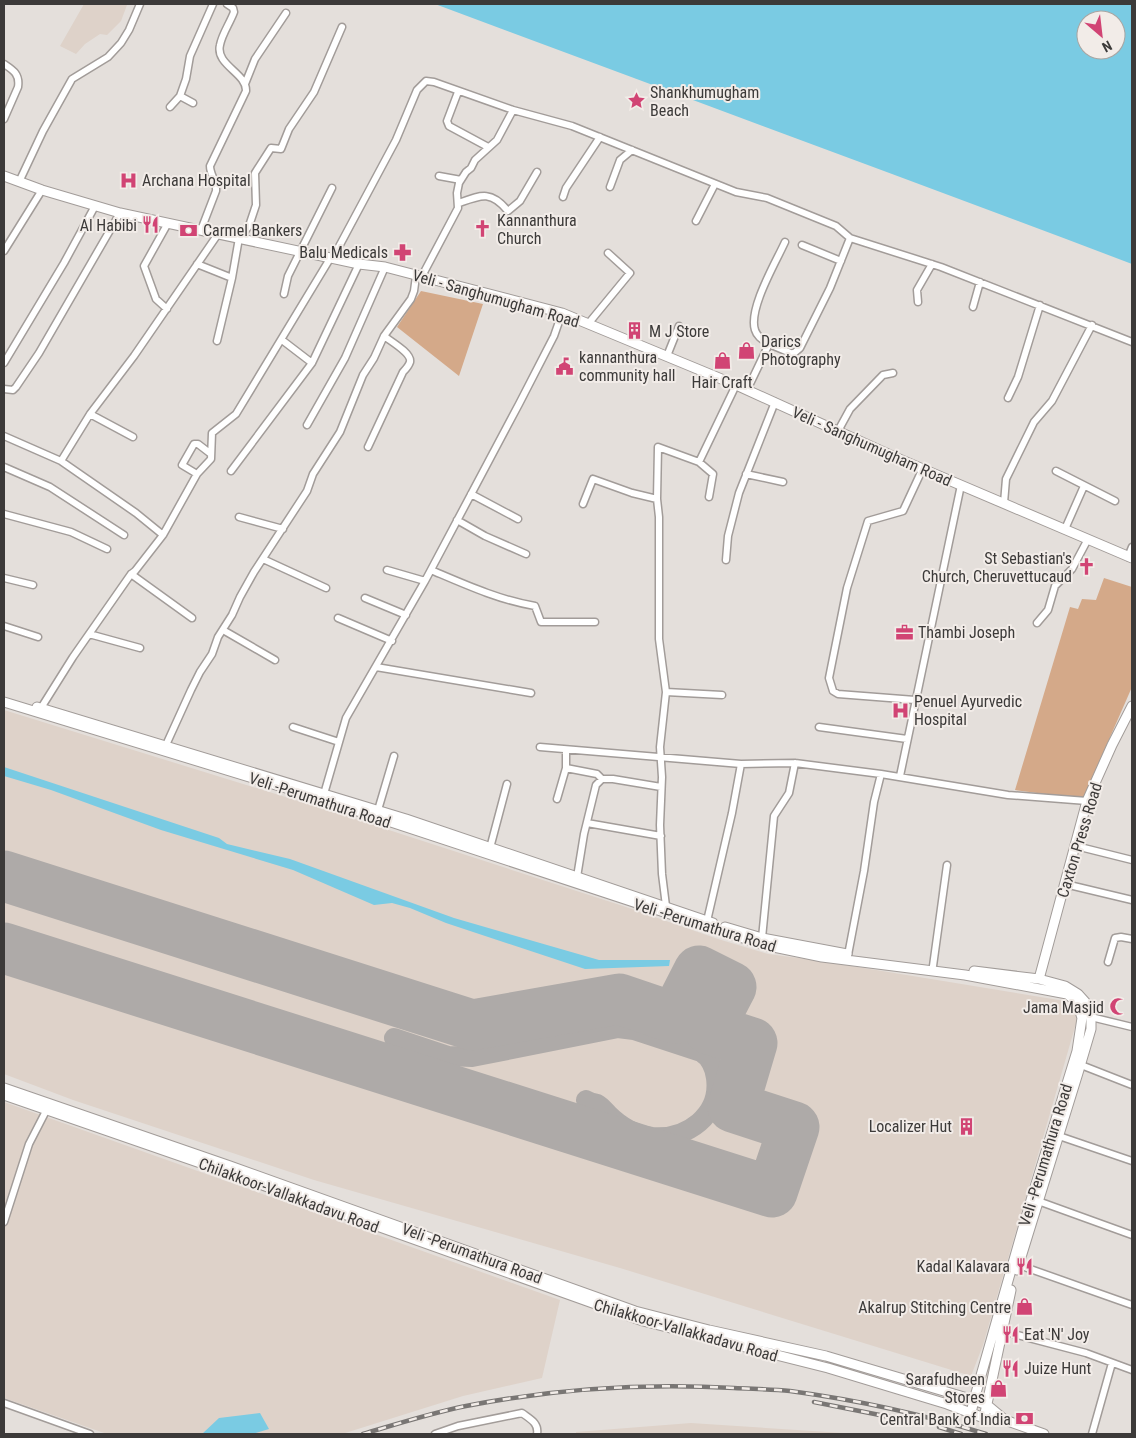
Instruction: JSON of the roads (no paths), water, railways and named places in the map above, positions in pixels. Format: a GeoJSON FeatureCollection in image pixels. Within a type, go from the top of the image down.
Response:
{"type":"FeatureCollection","features":[{"type":"Feature","properties":{"kind":"main road","name":"Veli - Sanghumugham Road"},"geometry":{"type":"LineString","coordinates":[[4,176],[42,190],[120,213],[360,264],[385,267],[505,300],[562,313],[736,385],[1130,558]]}},
{"type":"Feature","properties":{"kind":"main road"},"geometry":{"type":"LineString","coordinates":[[4,696],[378,810],[577,878],[762,938],[848,954],[1038,980],[1065,986],[1078,994],[1087,1004],[1091,1016],[1091,1029],[1009,1294],[984,1418]]}},
{"type":"Feature","properties":{"kind":"main road","name":"Veli -Perumathura Road"},"geometry":{"type":"LineString","coordinates":[[4,702],[315,797],[764,945],[822,957],[965,975],[1068,994],[1077,1002],[1082,1018],[1077,1050],[1031,1200],[974,1400],[826,1356],[709,1330],[635,1311],[230,1166],[4,1088]]}},
{"type":"Feature","properties":{"kind":"main road","name":"Caxton Press Road"},"geometry":{"type":"LineString","coordinates":[[1038,980],[1087,802],[1112,745],[1132,706]]}},
{"type":"Feature","properties":{"kind":"main road","name":"Chilakkoor-Vallakkadavu Road"},"geometry":{"type":"LineString","coordinates":[[4,1095],[643,1321],[828,1368],[947,1404],[984,1418],[1005,1420]]}},
{"type":"Feature","properties":{"kind":"main road"},"geometry":{"type":"LineString","coordinates":[[947,1404],[951,1392]]}},
{"type":"Feature","properties":{"kind":"main road"},"geometry":{"type":"LineString","coordinates":[[971,1413],[974,1400],[987,1405],[1005,1420],[1044,1434]]}},
{"type":"Feature","properties":{"kind":"street"},"geometry":{"type":"LineString","coordinates":[[19,182],[43,131],[72,79],[108,57],[122,43],[140,4]]}},
{"type":"Feature","properties":{"kind":"street"},"geometry":{"type":"LineString","coordinates":[[170,107],[180,96],[186,79],[190,56],[213,4]]}},
{"type":"Feature","properties":{"kind":"street"},"geometry":{"type":"LineString","coordinates":[[227,4],[234,8],[234,12],[220,44],[220,51],[224,60],[245,84]]}},
{"type":"Feature","properties":{"kind":"street"},"geometry":{"type":"LineString","coordinates":[[201,230],[217,185],[210,166],[244,94],[245,84],[255,59],[286,13]]}},
{"type":"Feature","properties":{"kind":"street"},"geometry":{"type":"LineString","coordinates":[[217,340],[232,278],[239,238],[249,226],[256,205],[256,173],[271,148],[281,149],[289,129],[314,92],[342,27]]}},
{"type":"Feature","properties":{"kind":"street"},"geometry":{"type":"LineString","coordinates":[[4,64],[16,73],[19,81],[4,119]]}},
{"type":"Feature","properties":{"kind":"street"},"geometry":{"type":"LineString","coordinates":[[41,708],[131,574],[163,535],[197,474],[211,459],[212,433],[236,414],[331,257],[335,254],[396,140],[415,94],[421,84],[426,81],[434,82],[513,110],[572,126],[736,192],[767,198],[828,222],[850,238],[932,264],[1132,342]]}},
{"type":"Feature","properties":{"kind":"street"},"geometry":{"type":"LineString","coordinates":[[458,92],[447,121],[449,126],[488,147]]}},
{"type":"Feature","properties":{"kind":"street"},"geometry":{"type":"LineString","coordinates":[[180,96],[193,103]]}},
{"type":"Feature","properties":{"kind":"street"},"geometry":{"type":"LineString","coordinates":[[166,745],[200,672],[212,654],[218,637],[232,615],[254,572],[307,491],[313,474],[340,432],[363,375],[374,358],[384,336],[411,299],[419,276],[456,212],[458,203],[457,188],[461,180],[475,160],[497,140],[513,110]]}},
{"type":"Feature","properties":{"kind":"street"},"geometry":{"type":"LineString","coordinates":[[563,197],[566,188],[600,137]]}},
{"type":"Feature","properties":{"kind":"street"},"geometry":{"type":"LineString","coordinates":[[610,187],[620,160],[632,150]]}},
{"type":"Feature","properties":{"kind":"street"},"geometry":{"type":"LineString","coordinates":[[458,203],[482,195],[499,200],[508,210],[520,200],[538,172]]}},
{"type":"Feature","properties":{"kind":"street"},"geometry":{"type":"LineString","coordinates":[[439,176],[461,180]]}},
{"type":"Feature","properties":{"kind":"street"},"geometry":{"type":"LineString","coordinates":[[696,221],[715,184]]}},
{"type":"Feature","properties":{"kind":"street"},"geometry":{"type":"LineString","coordinates":[[284,294],[288,276],[332,188]]}},
{"type":"Feature","properties":{"kind":"street"},"geometry":{"type":"LineString","coordinates":[[4,251],[42,190]]}},
{"type":"Feature","properties":{"kind":"street"},"geometry":{"type":"LineString","coordinates":[[4,363],[64,264],[95,206]]}},
{"type":"Feature","properties":{"kind":"street"},"geometry":{"type":"LineString","coordinates":[[4,389],[13,390],[16,387],[39,353],[120,213]]}},
{"type":"Feature","properties":{"kind":"street"},"geometry":{"type":"LineString","coordinates":[[168,223],[144,266],[156,299],[168,309]]}},
{"type":"Feature","properties":{"kind":"street"},"geometry":{"type":"LineString","coordinates":[[61,461],[90,414],[168,309],[218,234]]}},
{"type":"Feature","properties":{"kind":"street"},"geometry":{"type":"LineString","coordinates":[[785,242],[757,303],[754,329],[756,334],[768,344],[793,354],[797,352],[830,288],[850,238]]}},
{"type":"Feature","properties":{"kind":"street"},"geometry":{"type":"LineString","coordinates":[[802,245],[841,261]]}},
{"type":"Feature","properties":{"kind":"street"},"geometry":{"type":"LineString","coordinates":[[588,324],[630,273],[608,253]]}},
{"type":"Feature","properties":{"kind":"street"},"geometry":{"type":"LineString","coordinates":[[198,264],[232,278]]}},
{"type":"Feature","properties":{"kind":"street"},"geometry":{"type":"LineString","coordinates":[[231,471],[312,362],[360,264]]}},
{"type":"Feature","properties":{"kind":"street"},"geometry":{"type":"LineString","coordinates":[[918,302],[917,290],[932,264]]}},
{"type":"Feature","properties":{"kind":"street"},"geometry":{"type":"LineString","coordinates":[[307,425],[345,358],[385,267]]}},
{"type":"Feature","properties":{"kind":"street"},"geometry":{"type":"LineString","coordinates":[[973,307],[980,282]]}},
{"type":"Feature","properties":{"kind":"street"},"geometry":{"type":"LineString","coordinates":[[1008,398],[1018,377],[1040,305]]}},
{"type":"Feature","properties":{"kind":"street"},"geometry":{"type":"LineString","coordinates":[[324,794],[346,718],[392,641],[431,570],[554,336],[562,313]]}},
{"type":"Feature","properties":{"kind":"street"},"geometry":{"type":"LineString","coordinates":[[1004,503],[1006,479],[1034,422],[1052,400],[1092,325]]}},
{"type":"Feature","properties":{"kind":"street"},"geometry":{"type":"LineString","coordinates":[[667,356],[680,326]]}},
{"type":"Feature","properties":{"kind":"street"},"geometry":{"type":"LineString","coordinates":[[368,447],[403,372],[410,362],[406,352],[384,336]]}},
{"type":"Feature","properties":{"kind":"street"},"geometry":{"type":"LineString","coordinates":[[282,340],[312,362]]}},
{"type":"Feature","properties":{"kind":"street"},"geometry":{"type":"LineString","coordinates":[[747,390],[768,344]]}},
{"type":"Feature","properties":{"kind":"street"},"geometry":{"type":"LineString","coordinates":[[838,431],[850,409],[883,375],[894,373]]}},
{"type":"Feature","properties":{"kind":"street"},"geometry":{"type":"LineString","coordinates":[[699,462],[736,385]]}},
{"type":"Feature","properties":{"kind":"street"},"geometry":{"type":"LineString","coordinates":[[726,560],[728,536],[739,493],[775,402]]}},
{"type":"Feature","properties":{"kind":"street"},"geometry":{"type":"LineString","coordinates":[[90,414],[132,437]]}},
{"type":"Feature","properties":{"kind":"street"},"geometry":{"type":"LineString","coordinates":[[4,436],[61,461],[104,490],[163,535]]}},
{"type":"Feature","properties":{"kind":"street"},"geometry":{"type":"LineString","coordinates":[[197,474],[182,465],[194,444],[198,444],[211,454]]}},
{"type":"Feature","properties":{"kind":"street"},"geometry":{"type":"LineString","coordinates":[[666,906],[660,836],[661,758],[666,692],[659,638],[658,447],[699,462],[713,474],[710,497]]}},
{"type":"Feature","properties":{"kind":"street"},"geometry":{"type":"LineString","coordinates":[[4,467],[27,475],[50,487],[124,534]]}},
{"type":"Feature","properties":{"kind":"street"},"geometry":{"type":"LineString","coordinates":[[915,700],[838,694],[833,691],[830,678],[847,588],[868,520],[903,511],[922,468]]}},
{"type":"Feature","properties":{"kind":"street"},"geometry":{"type":"LineString","coordinates":[[1056,471],[1115,501]]}},
{"type":"Feature","properties":{"kind":"street"},"geometry":{"type":"LineString","coordinates":[[746,474],[783,482]]}},
{"type":"Feature","properties":{"kind":"street"},"geometry":{"type":"LineString","coordinates":[[583,504],[593,479],[632,494],[657,499]]}},
{"type":"Feature","properties":{"kind":"street"},"geometry":{"type":"LineString","coordinates":[[900,776],[961,485]]}},
{"type":"Feature","properties":{"kind":"street"},"geometry":{"type":"LineString","coordinates":[[1065,529],[1084,486]]}},
{"type":"Feature","properties":{"kind":"street"},"geometry":{"type":"LineString","coordinates":[[471,494],[518,519]]}},
{"type":"Feature","properties":{"kind":"street"},"geometry":{"type":"LineString","coordinates":[[4,514],[70,532],[107,549]]}},
{"type":"Feature","properties":{"kind":"street"},"geometry":{"type":"LineString","coordinates":[[239,517],[283,529]]}},
{"type":"Feature","properties":{"kind":"street"},"geometry":{"type":"LineString","coordinates":[[456,520],[485,536],[526,554]]}},
{"type":"Feature","properties":{"kind":"street"},"geometry":{"type":"LineString","coordinates":[[1037,623],[1048,610],[1055,586],[1072,569],[1088,539]]}},
{"type":"Feature","properties":{"kind":"street"},"geometry":{"type":"LineString","coordinates":[[1130,558],[1132,547]]}},
{"type":"Feature","properties":{"kind":"street"},"geometry":{"type":"LineString","coordinates":[[263,559],[326,588]]}},
{"type":"Feature","properties":{"kind":"street"},"geometry":{"type":"LineString","coordinates":[[387,570],[425,581]]}},
{"type":"Feature","properties":{"kind":"street"},"geometry":{"type":"LineString","coordinates":[[431,570],[472,587],[535,606],[541,622],[595,622]]}},
{"type":"Feature","properties":{"kind":"street"},"geometry":{"type":"LineString","coordinates":[[131,574],[192,618]]}},
{"type":"Feature","properties":{"kind":"street"},"geometry":{"type":"LineString","coordinates":[[4,578],[33,585]]}},
{"type":"Feature","properties":{"kind":"street"},"geometry":{"type":"LineString","coordinates":[[365,598],[406,615]]}},
{"type":"Feature","properties":{"kind":"street"},"geometry":{"type":"LineString","coordinates":[[338,618],[392,641]]}},
{"type":"Feature","properties":{"kind":"street"},"geometry":{"type":"LineString","coordinates":[[4,626],[38,637]]}},
{"type":"Feature","properties":{"kind":"street"},"geometry":{"type":"LineString","coordinates":[[223,630],[274,660]]}},
{"type":"Feature","properties":{"kind":"street"},"geometry":{"type":"LineString","coordinates":[[89,634],[140,648]]}},
{"type":"Feature","properties":{"kind":"street"},"geometry":{"type":"LineString","coordinates":[[376,668],[530,693]]}},
{"type":"Feature","properties":{"kind":"street"},"geometry":{"type":"LineString","coordinates":[[666,692],[722,694]]}},
{"type":"Feature","properties":{"kind":"street"},"geometry":{"type":"LineString","coordinates":[[293,727],[339,742]]}},
{"type":"Feature","properties":{"kind":"street"},"geometry":{"type":"LineString","coordinates":[[819,727],[907,739]]}},
{"type":"Feature","properties":{"kind":"street"},"geometry":{"type":"LineString","coordinates":[[540,747],[741,764],[795,764],[900,776],[1008,794],[1087,802]]}},
{"type":"Feature","properties":{"kind":"street"},"geometry":{"type":"LineString","coordinates":[[557,799],[566,768],[566,750]]}},
{"type":"Feature","properties":{"kind":"street"},"geometry":{"type":"LineString","coordinates":[[378,810],[394,756]]}},
{"type":"Feature","properties":{"kind":"street"},"geometry":{"type":"LineString","coordinates":[[707,921],[732,813],[741,764]]}},
{"type":"Feature","properties":{"kind":"street"},"geometry":{"type":"LineString","coordinates":[[762,938],[774,819],[777,810],[789,793],[795,764]]}},
{"type":"Feature","properties":{"kind":"street"},"geometry":{"type":"LineString","coordinates":[[566,768],[597,774],[602,779]]}},
{"type":"Feature","properties":{"kind":"street"},"geometry":{"type":"LineString","coordinates":[[848,954],[864,871],[874,802],[881,774]]}},
{"type":"Feature","properties":{"kind":"street"},"geometry":{"type":"LineString","coordinates":[[577,878],[596,785],[602,779],[613,778],[661,787]]}},
{"type":"Feature","properties":{"kind":"street"},"geometry":{"type":"LineString","coordinates":[[490,848],[506,784]]}},
{"type":"Feature","properties":{"kind":"street"},"geometry":{"type":"LineString","coordinates":[[587,823],[660,836]]}},
{"type":"Feature","properties":{"kind":"street"},"geometry":{"type":"LineString","coordinates":[[1076,846],[1132,860]]}},
{"type":"Feature","properties":{"kind":"street"},"geometry":{"type":"LineString","coordinates":[[933,966],[947,865]]}},
{"type":"Feature","properties":{"kind":"street"},"geometry":{"type":"LineString","coordinates":[[1065,884],[1132,900]]}},
{"type":"Feature","properties":{"kind":"street"},"geometry":{"type":"LineString","coordinates":[[1108,962],[1115,938],[1132,939]]}},
{"type":"Feature","properties":{"kind":"street"},"geometry":{"type":"LineString","coordinates":[[1091,1016],[1132,1027]]}},
{"type":"Feature","properties":{"kind":"street"},"geometry":{"type":"LineString","coordinates":[[1080,1065],[1132,1085]]}},
{"type":"Feature","properties":{"kind":"street"},"geometry":{"type":"LineString","coordinates":[[4,1222],[29,1144],[47,1110]]}},
{"type":"Feature","properties":{"kind":"street"},"geometry":{"type":"LineString","coordinates":[[1059,1136],[1132,1161]]}},
{"type":"Feature","properties":{"kind":"street"},"geometry":{"type":"LineString","coordinates":[[1038,1201],[1132,1235]]}},
{"type":"Feature","properties":{"kind":"street"},"geometry":{"type":"LineString","coordinates":[[1018,1265],[1132,1305]]}},
{"type":"Feature","properties":{"kind":"street"},"geometry":{"type":"LineString","coordinates":[[1002,1331],[1086,1354],[1132,1370]]}},
{"type":"Feature","properties":{"kind":"street"},"geometry":{"type":"LineString","coordinates":[[1092,1434],[1112,1363]]}},
{"type":"Feature","properties":{"kind":"street"},"geometry":{"type":"LineString","coordinates":[[4,1403],[90,1434]]}},
{"type":"Feature","properties":{"kind":"street"},"geometry":{"type":"LineString","coordinates":[[435,1434],[458,1426],[522,1413],[535,1423],[536,1434]]}},
{"type":"Feature","properties":{"kind":"water"},"geometry":{"type":"Polygon","coordinates":[[[435,4],[1132,4],[1132,264],[435,4]]]}},
{"type":"Feature","properties":{"kind":"water"},"geometry":{"type":"Polygon","coordinates":[[[4,767],[219,838],[227,844],[290,859],[454,918],[599,960],[670,960],[669,966],[585,969],[446,923],[410,908],[392,903],[374,905],[293,870],[161,830],[51,790],[4,776],[4,767]]]}},
{"type":"Feature","properties":{"kind":"water"},"geometry":{"type":"Polygon","coordinates":[[[260,1413],[269,1429],[252,1434],[202,1434],[219,1418],[260,1413]]]}},
{"type":"Feature","properties":{"kind":"railway"},"geometry":{"type":"LineString","coordinates":[[363,1434],[440,1412],[499,1400],[599,1389],[666,1386],[790,1391],[865,1403],[914,1414],[986,1434]]}},
{"type":"Feature","properties":{"kind":"railway"},"geometry":{"type":"LineString","coordinates":[[814,1402],[910,1421]]}},
{"type":"Feature","properties":{"kind":"railway"},"geometry":{"type":"LineString","coordinates":[[939,1427],[961,1434]]}},
{"type":"Feature","properties":{"kind":"place","name":"Shankhumugham Beach"},"geometry":{"type":"Point","coordinates":[636,101]}},
{"type":"Feature","properties":{"kind":"place","name":"Archana Hospital"},"geometry":{"type":"Point","coordinates":[128,180]}},
{"type":"Feature","properties":{"kind":"place","name":"Al Habibi"},"geometry":{"type":"Point","coordinates":[151,225]}},
{"type":"Feature","properties":{"kind":"place","name":"Kannanthura Church"},"geometry":{"type":"Point","coordinates":[483,229]}},
{"type":"Feature","properties":{"kind":"place","name":"Carmel Bankers"},"geometry":{"type":"Point","coordinates":[189,230]}},
{"type":"Feature","properties":{"kind":"place","name":"Balu Medicals"},"geometry":{"type":"Point","coordinates":[402,252]}},
{"type":"Feature","properties":{"kind":"place","name":"M J Store"},"geometry":{"type":"Point","coordinates":[635,331]}},
{"type":"Feature","properties":{"kind":"place","name":"Darics Photography"},"geometry":{"type":"Point","coordinates":[747,350]}},
{"type":"Feature","properties":{"kind":"place","name":"Hair Craft"},"geometry":{"type":"Point","coordinates":[722,361]}},
{"type":"Feature","properties":{"kind":"place","name":"kannanthura community hall"},"geometry":{"type":"Point","coordinates":[565,366]}},
{"type":"Feature","properties":{"kind":"place","name":"St Sebastian's Church, Cheruvettucaud"},"geometry":{"type":"Point","coordinates":[1086,567]}},
{"type":"Feature","properties":{"kind":"place","name":"Thambi Joseph"},"geometry":{"type":"Point","coordinates":[904,632]}},
{"type":"Feature","properties":{"kind":"place","name":"Penuel Ayurvedic Hospital"},"geometry":{"type":"Point","coordinates":[900,710]}},
{"type":"Feature","properties":{"kind":"place","name":"Jama Masjid"},"geometry":{"type":"Point","coordinates":[1118,1007]}},
{"type":"Feature","properties":{"kind":"place","name":"Localizer Hut"},"geometry":{"type":"Point","coordinates":[966,1126]}},
{"type":"Feature","properties":{"kind":"place","name":"Kadal Kalavara"},"geometry":{"type":"Point","coordinates":[1024,1266]}},
{"type":"Feature","properties":{"kind":"place","name":"Akalrup Stitching Centre"},"geometry":{"type":"Point","coordinates":[1025,1307]}},
{"type":"Feature","properties":{"kind":"place","name":"Eat 'N' Joy"},"geometry":{"type":"Point","coordinates":[1010,1334]}},
{"type":"Feature","properties":{"kind":"place","name":"Juize Hunt"},"geometry":{"type":"Point","coordinates":[1010,1368]}},
{"type":"Feature","properties":{"kind":"place","name":"Sarafudheen Stores"},"geometry":{"type":"Point","coordinates":[999,1388]}},
{"type":"Feature","properties":{"kind":"place","name":"Central Bank of India"},"geometry":{"type":"Point","coordinates":[1025,1419]}}]}
